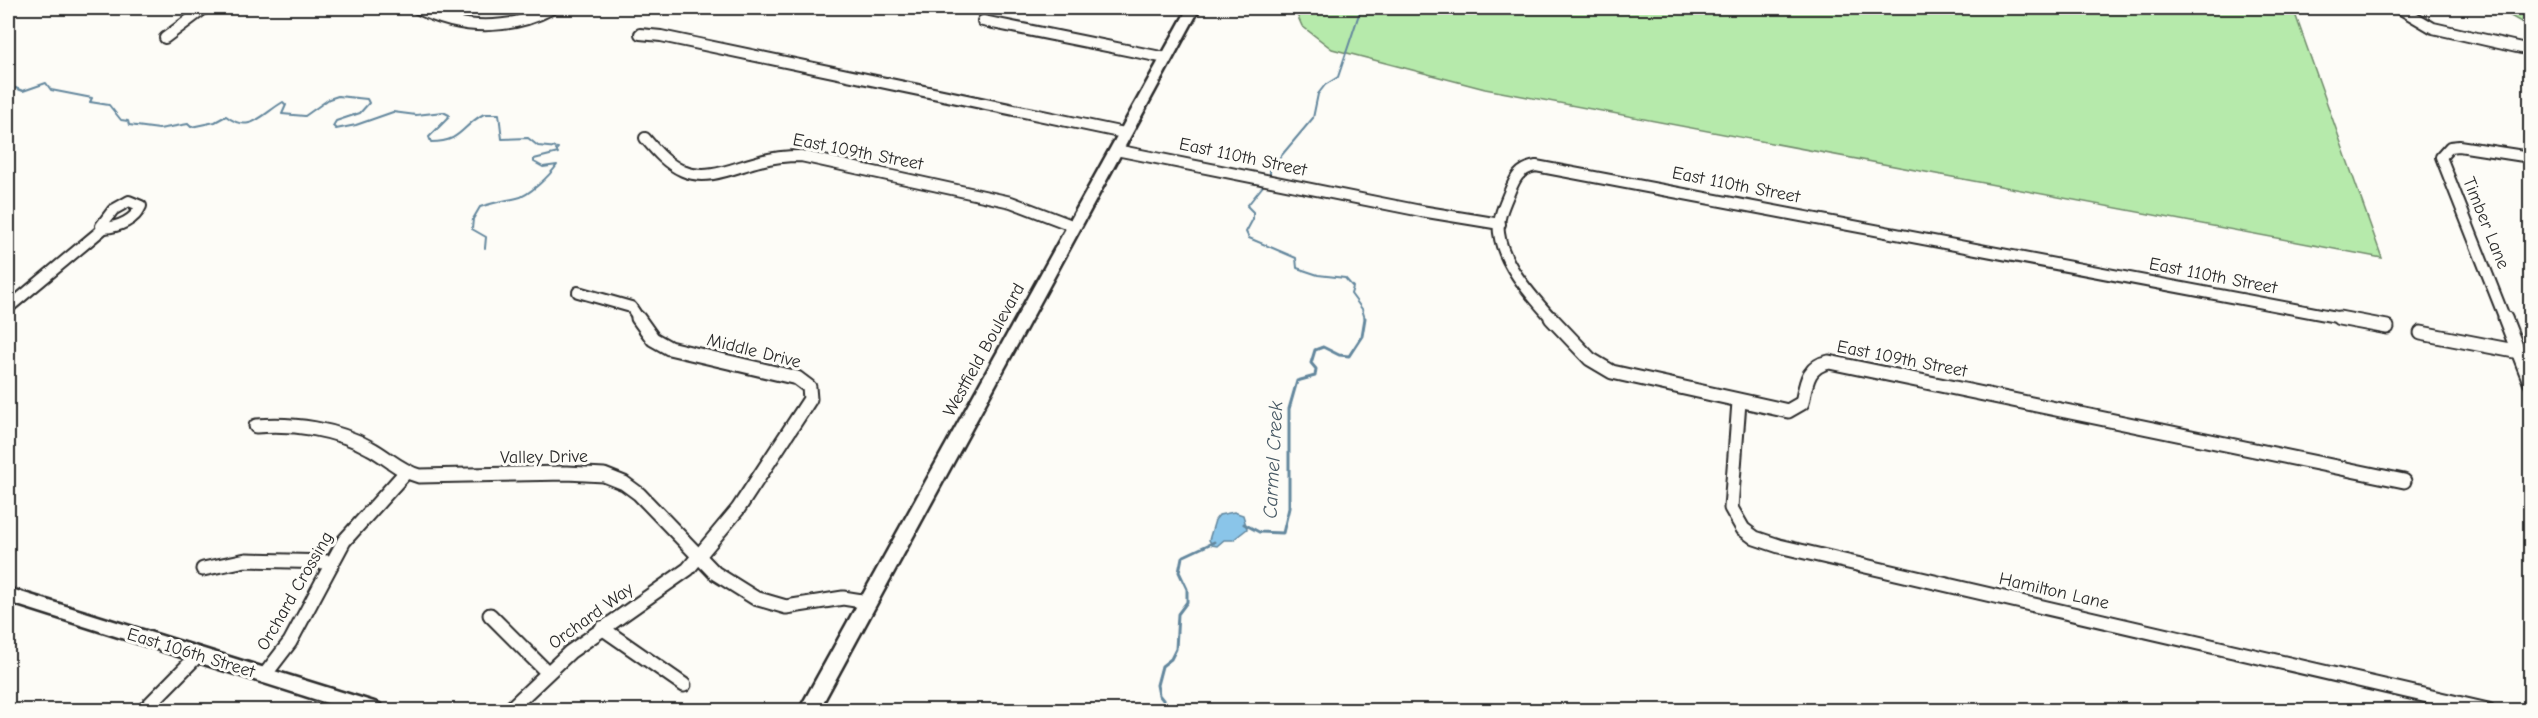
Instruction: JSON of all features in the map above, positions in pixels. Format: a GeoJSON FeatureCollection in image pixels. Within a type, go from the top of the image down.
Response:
{"type":"FeatureCollection","features":[{"type":"Feature","properties":{"kind":"main road","name":"Westfield Boulevard"},"geometry":{"type":"LineString","coordinates":[[808,711],[1194,8]]}},
{"type":"Feature","properties":{"kind":"street"},"geometry":{"type":"LineString","coordinates":[[165,38],[205,8]]}},
{"type":"Feature","properties":{"kind":"street"},"geometry":{"type":"LineString","coordinates":[[417,8],[430,15],[478,25],[507,25],[526,21],[553,8]]}},
{"type":"Feature","properties":{"kind":"street"},"geometry":{"type":"LineString","coordinates":[[2399,8],[2433,28],[2530,50]]}},
{"type":"Feature","properties":{"kind":"street"},"geometry":{"type":"LineString","coordinates":[[983,21],[1166,58]]}},
{"type":"Feature","properties":{"kind":"street"},"geometry":{"type":"LineString","coordinates":[[640,34],[682,40],[1124,133]]}},
{"type":"Feature","properties":{"kind":"street","name":"East 109th Street"},"geometry":{"type":"LineString","coordinates":[[645,138],[654,150],[670,163],[700,175],[721,174],[784,155],[801,156],[1011,202],[1074,226]]}},
{"type":"Feature","properties":{"kind":"street","name":"Timber Lane"},"geometry":{"type":"LineString","coordinates":[[2530,157],[2459,146],[2450,147],[2441,157],[2524,353],[2530,382]]}},
{"type":"Feature","properties":{"kind":"street","name":"East 110th Street"},"geometry":{"type":"LineString","coordinates":[[1116,150],[1421,212],[1500,224],[1515,176],[1531,166],[1544,166],[2387,327]]}},
{"type":"Feature","properties":{"kind":"street","name":"East 109th Street"},"geometry":{"type":"LineString","coordinates":[[1500,224],[1500,242],[1515,275],[1591,360],[1608,371],[1627,377],[1788,411],[1802,404],[1809,371],[1819,363],[1829,362],[2404,481]]}},
{"type":"Feature","properties":{"kind":"street"},"geometry":{"type":"LineString","coordinates":[[8,308],[104,228]]}},
{"type":"Feature","properties":{"kind":"street","name":"Middle Drive"},"geometry":{"type":"LineString","coordinates":[[578,292],[630,307],[653,339],[669,348],[797,378],[809,387],[810,399],[761,477],[700,556]]}},
{"type":"Feature","properties":{"kind":"street"},"geometry":{"type":"LineString","coordinates":[[2421,333],[2524,353]]}},
{"type":"Feature","properties":{"kind":"street","name":"Hamilton Lane"},"geometry":{"type":"LineString","coordinates":[[1739,402],[1731,508],[1743,529],[1755,538],[1779,546],[2488,711]]}},
{"type":"Feature","properties":{"kind":"street","name":"Valley Drive"},"geometry":{"type":"LineString","coordinates":[[256,426],[285,424],[359,442],[373,449],[405,473],[430,477],[567,473],[604,475],[624,483],[639,494],[725,581],[755,598],[775,605],[809,605],[850,598],[868,602]]}},
{"type":"Feature","properties":{"kind":"street","name":"Orchard Crossing"},"geometry":{"type":"LineString","coordinates":[[264,676],[290,642],[331,562],[358,522],[405,473]]}},
{"type":"Feature","properties":{"kind":"street","name":"Orchard Way"},"geometry":{"type":"LineString","coordinates":[[509,711],[547,672],[602,628],[688,569],[700,556]]}},
{"type":"Feature","properties":{"kind":"street"},"geometry":{"type":"LineString","coordinates":[[202,569],[246,560],[331,562]]}},
{"type":"Feature","properties":{"kind":"street","name":"East 106th Street"},"geometry":{"type":"LineString","coordinates":[[8,595],[374,711]]}},
{"type":"Feature","properties":{"kind":"street"},"geometry":{"type":"LineString","coordinates":[[490,615],[547,672]]}},
{"type":"Feature","properties":{"kind":"street"},"geometry":{"type":"LineString","coordinates":[[602,628],[684,685]]}},
{"type":"Feature","properties":{"kind":"street"},"geometry":{"type":"LineString","coordinates":[[144,711],[198,655]]}},
{"type":"Feature","properties":{"kind":"green space"},"geometry":{"type":"Polygon","coordinates":[[[1294,8],[2293,8],[2382,258],[1485,89],[1332,49],[1302,26],[1294,8]]]}},
{"type":"Feature","properties":{"kind":"green space"},"geometry":{"type":"Polygon","coordinates":[[[2496,8],[2530,8],[2530,27],[2496,8]]]}},
{"type":"Feature","properties":{"kind":"water"},"geometry":{"type":"Polygon","coordinates":[[[1234,512],[1243,515],[1247,529],[1233,540],[1224,540],[1217,546],[1212,545],[1209,540],[1215,520],[1219,515],[1234,512]]]}},
{"type":"Feature","properties":{"kind":"waterway","name":"Carmel Creek"},"geometry":{"type":"LineString","coordinates":[[1270,175],[1270,169],[1313,118],[1318,94],[1325,85],[1338,77],[1361,8]]}},
{"type":"Feature","properties":{"kind":"waterway"},"geometry":{"type":"LineString","coordinates":[[8,85],[23,91],[46,83],[51,90],[92,98],[90,102],[109,105],[121,120],[128,121],[129,125],[159,129],[188,124],[191,127],[215,122],[226,116],[242,124],[249,123],[256,121],[283,102],[286,105],[282,114],[305,116],[329,99],[338,96],[367,99],[369,103],[360,113],[336,121],[333,126],[336,129],[356,125],[393,112],[416,115],[443,112],[449,115],[429,137],[431,142],[455,136],[484,114],[499,114],[502,139],[528,138],[538,146],[558,148],[556,150],[558,153],[534,159],[534,162],[543,167],[557,165],[539,184],[522,196],[480,207],[473,219],[472,229],[486,237],[485,248]]}},
{"type":"Feature","properties":{"kind":"waterway","name":"Carmel Creek"},"geometry":{"type":"LineString","coordinates":[[1263,186],[1247,206],[1253,212],[1253,219],[1246,232],[1249,238],[1296,258],[1297,268],[1318,275],[1345,278],[1353,287],[1351,294],[1362,309],[1365,319]]}},
{"type":"Feature","properties":{"kind":"waterway","name":"Carmel Creek"},"geometry":{"type":"LineString","coordinates":[[1244,524],[1259,532],[1283,533],[1289,508],[1289,409],[1297,381],[1315,376],[1316,369],[1311,363],[1315,350],[1323,347],[1339,355],[1349,356],[1362,336],[1365,319]]}},
{"type":"Feature","properties":{"kind":"waterway","name":"Carmel Creek"},"geometry":{"type":"LineString","coordinates":[[1171,710],[1159,695],[1157,685],[1162,666],[1171,659],[1176,649],[1178,614],[1187,602],[1187,589],[1179,572],[1182,557],[1214,542]]}}]}
